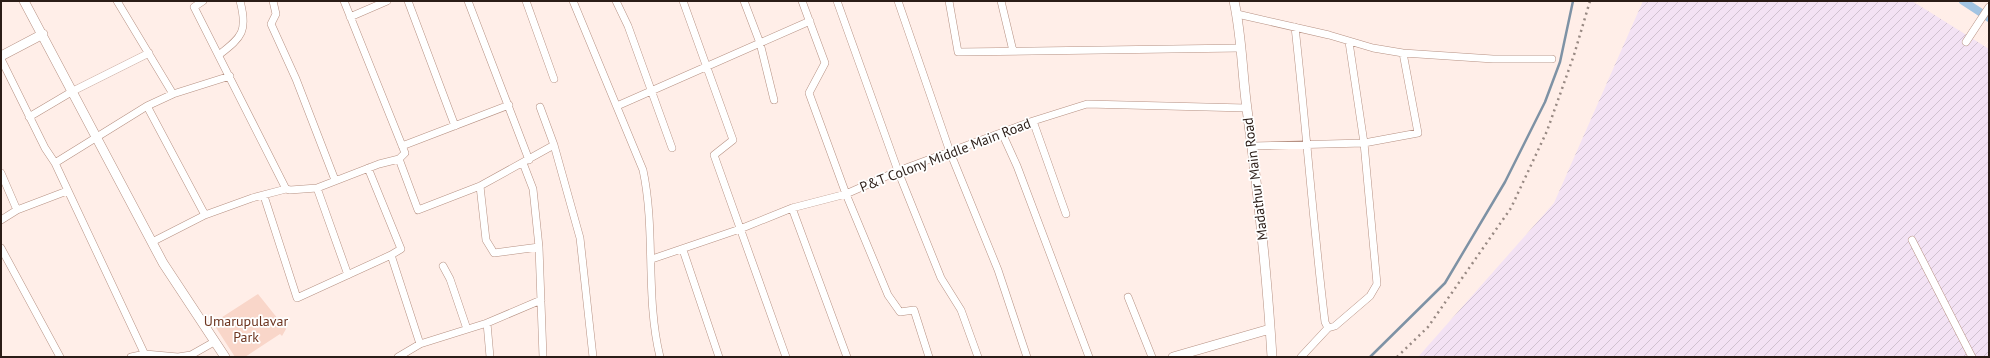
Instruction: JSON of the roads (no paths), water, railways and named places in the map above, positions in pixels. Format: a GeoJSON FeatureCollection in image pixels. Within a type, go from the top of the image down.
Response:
{"type":"FeatureCollection","features":[{"type":"Feature","properties":{"kind":"street"},"geometry":{"type":"LineString","coordinates":[[24,1],[43,34],[152,242],[214,342],[225,357]]}},
{"type":"Feature","properties":{"kind":"street"},"geometry":{"type":"LineString","coordinates":[[117,1],[173,94]]}},
{"type":"Feature","properties":{"kind":"street"},"geometry":{"type":"LineString","coordinates":[[204,1],[192,4],[220,54],[286,189]]}},
{"type":"Feature","properties":{"kind":"street"},"geometry":{"type":"LineString","coordinates":[[220,54],[240,37],[244,28],[240,1]]}},
{"type":"Feature","properties":{"kind":"street"},"geometry":{"type":"LineString","coordinates":[[273,1],[276,14],[271,24],[296,79],[335,180]]}},
{"type":"Feature","properties":{"kind":"street"},"geometry":{"type":"LineString","coordinates":[[152,242],[205,215],[252,198],[286,189],[317,188],[368,168],[399,159],[405,153],[344,1]]}},
{"type":"Feature","properties":{"kind":"street"},"geometry":{"type":"LineString","coordinates":[[350,17],[388,1]]}},
{"type":"Feature","properties":{"kind":"street"},"geometry":{"type":"LineString","coordinates":[[408,1],[455,126]]}},
{"type":"Feature","properties":{"kind":"street"},"geometry":{"type":"LineString","coordinates":[[468,1],[509,105],[533,189],[539,247],[543,357]]}},
{"type":"Feature","properties":{"kind":"street"},"geometry":{"type":"LineString","coordinates":[[526,1],[554,79]]}},
{"type":"Feature","properties":{"kind":"street"},"geometry":{"type":"LineString","coordinates":[[573,1],[643,170],[648,193],[652,259],[653,319],[660,357]]}},
{"type":"Feature","properties":{"kind":"street"},"geometry":{"type":"LineString","coordinates":[[616,1],[628,26],[672,148]]}},
{"type":"Feature","properties":{"kind":"street"},"geometry":{"type":"LineString","coordinates":[[682,1],[733,140],[714,155],[786,357]]}},
{"type":"Feature","properties":{"kind":"street"},"geometry":{"type":"LineString","coordinates":[[744,1],[760,43],[774,100]]}},
{"type":"Feature","properties":{"kind":"street"},"geometry":{"type":"LineString","coordinates":[[802,1],[825,63],[809,93],[846,194],[888,295],[900,312],[914,310],[929,357]]}},
{"type":"Feature","properties":{"kind":"street"},"geometry":{"type":"LineString","coordinates":[[837,1],[898,171],[941,278],[961,310],[978,357]]}},
{"type":"Feature","properties":{"kind":"street"},"geometry":{"type":"LineString","coordinates":[[898,1],[950,152],[998,270],[1026,357]]}},
{"type":"Feature","properties":{"kind":"street"},"geometry":{"type":"LineString","coordinates":[[951,1],[958,52],[1074,52],[1242,48]]}},
{"type":"Feature","properties":{"kind":"street"},"geometry":{"type":"LineString","coordinates":[[1001,1],[1013,51]]}},
{"type":"Feature","properties":{"kind":"street","name":"Madathur Main Road"},"geometry":{"type":"LineString","coordinates":[[1234,1],[1242,48],[1246,108],[1253,146],[1272,357]]}},
{"type":"Feature","properties":{"kind":"street"},"geometry":{"type":"LineString","coordinates":[[1966,42],[1989,7]]}},
{"type":"Feature","properties":{"kind":"street"},"geometry":{"type":"LineString","coordinates":[[1237,14],[1295,27],[1373,48],[1403,53],[1493,59],[1552,59]]}},
{"type":"Feature","properties":{"kind":"street"},"geometry":{"type":"LineString","coordinates":[[617,106],[810,21]]}},
{"type":"Feature","properties":{"kind":"street"},"geometry":{"type":"LineString","coordinates":[[1295,27],[1316,228],[1316,248],[1325,322],[1328,328]]}},
{"type":"Feature","properties":{"kind":"street"},"geometry":{"type":"LineString","coordinates":[[43,34],[1,57],[29,117],[45,148],[55,163],[146,355]]}},
{"type":"Feature","properties":{"kind":"street"},"geometry":{"type":"LineString","coordinates":[[1302,357],[1328,328],[1335,326],[1370,296],[1377,284],[1364,142],[1349,42]]}},
{"type":"Feature","properties":{"kind":"street"},"geometry":{"type":"LineString","coordinates":[[29,117],[73,91],[149,53]]}},
{"type":"Feature","properties":{"kind":"street"},"geometry":{"type":"LineString","coordinates":[[1253,146],[1364,142],[1418,133],[1403,53]]}},
{"type":"Feature","properties":{"kind":"street"},"geometry":{"type":"LineString","coordinates":[[55,163],[147,106],[173,94],[230,76]]}},
{"type":"Feature","properties":{"kind":"street","name":"P&T Colony Middle Main Road"},"geometry":{"type":"LineString","coordinates":[[652,259],[740,229],[792,208],[846,194],[898,171],[1033,121],[1087,104],[1246,108]]}},
{"type":"Feature","properties":{"kind":"street"},"geometry":{"type":"LineString","coordinates":[[402,146],[509,105]]}},
{"type":"Feature","properties":{"kind":"street"},"geometry":{"type":"LineString","coordinates":[[147,106],[205,215]]}},
{"type":"Feature","properties":{"kind":"street"},"geometry":{"type":"LineString","coordinates":[[540,107],[554,146],[580,238],[593,357]]}},
{"type":"Feature","properties":{"kind":"street"},"geometry":{"type":"LineString","coordinates":[[1033,121],[1066,214]]}},
{"type":"Feature","properties":{"kind":"street"},"geometry":{"type":"LineString","coordinates":[[1002,133],[1017,166],[1090,357]]}},
{"type":"Feature","properties":{"kind":"street"},"geometry":{"type":"LineString","coordinates":[[399,159],[418,210],[480,186],[554,146]]}},
{"type":"Feature","properties":{"kind":"street"},"geometry":{"type":"LineString","coordinates":[[264,196],[297,298],[401,249],[368,168]]}},
{"type":"Feature","properties":{"kind":"street"},"geometry":{"type":"LineString","coordinates":[[1,174],[17,210]]}},
{"type":"Feature","properties":{"kind":"street"},"geometry":{"type":"LineString","coordinates":[[480,186],[486,240],[494,253],[539,247]]}},
{"type":"Feature","properties":{"kind":"street"},"geometry":{"type":"LineString","coordinates":[[317,188],[348,275]]}},
{"type":"Feature","properties":{"kind":"street"},"geometry":{"type":"LineString","coordinates":[[1,220],[17,210],[67,191]]}},
{"type":"Feature","properties":{"kind":"street"},"geometry":{"type":"LineString","coordinates":[[792,208],[847,357]]}},
{"type":"Feature","properties":{"kind":"street"},"geometry":{"type":"LineString","coordinates":[[1912,240],[1972,357]]}},
{"type":"Feature","properties":{"kind":"street"},"geometry":{"type":"LineString","coordinates":[[1,248],[60,357]]}},
{"type":"Feature","properties":{"kind":"street"},"geometry":{"type":"LineString","coordinates":[[683,250],[719,357]]}},
{"type":"Feature","properties":{"kind":"street"},"geometry":{"type":"LineString","coordinates":[[391,255],[420,344]]}},
{"type":"Feature","properties":{"kind":"street"},"geometry":{"type":"LineString","coordinates":[[443,266],[450,279],[467,329]]}},
{"type":"Feature","properties":{"kind":"street"},"geometry":{"type":"LineString","coordinates":[[1128,297],[1152,357]]}},
{"type":"Feature","properties":{"kind":"street"},"geometry":{"type":"LineString","coordinates":[[398,357],[420,344],[467,329],[541,300]]}},
{"type":"Feature","properties":{"kind":"street"},"geometry":{"type":"LineString","coordinates":[[486,322],[490,357]]}},
{"type":"Feature","properties":{"kind":"street"},"geometry":{"type":"LineString","coordinates":[[1173,357],[1270,329]]}},
{"type":"Feature","properties":{"kind":"street"},"geometry":{"type":"LineString","coordinates":[[131,357],[146,355],[178,357],[191,355],[214,342]]}},
{"type":"Feature","properties":{"kind":"waterway"},"geometry":{"type":"LineString","coordinates":[[1370,357],[1445,283],[1505,182],[1545,102],[1560,62],[1573,1]]}},
{"type":"Feature","properties":{"kind":"waterway"},"geometry":{"type":"LineString","coordinates":[[1963,1],[1989,18]]}},
{"type":"Feature","properties":{"kind":"railway"},"geometry":{"type":"LineString","coordinates":[[1397,357],[1428,327],[1511,208],[1547,131],[1574,55],[1590,1]]}},
{"type":"Feature","properties":{"kind":"park label","name":"Umarupulavar Park"},"geometry":{"type":"Point","coordinates":[246,330]}}]}
